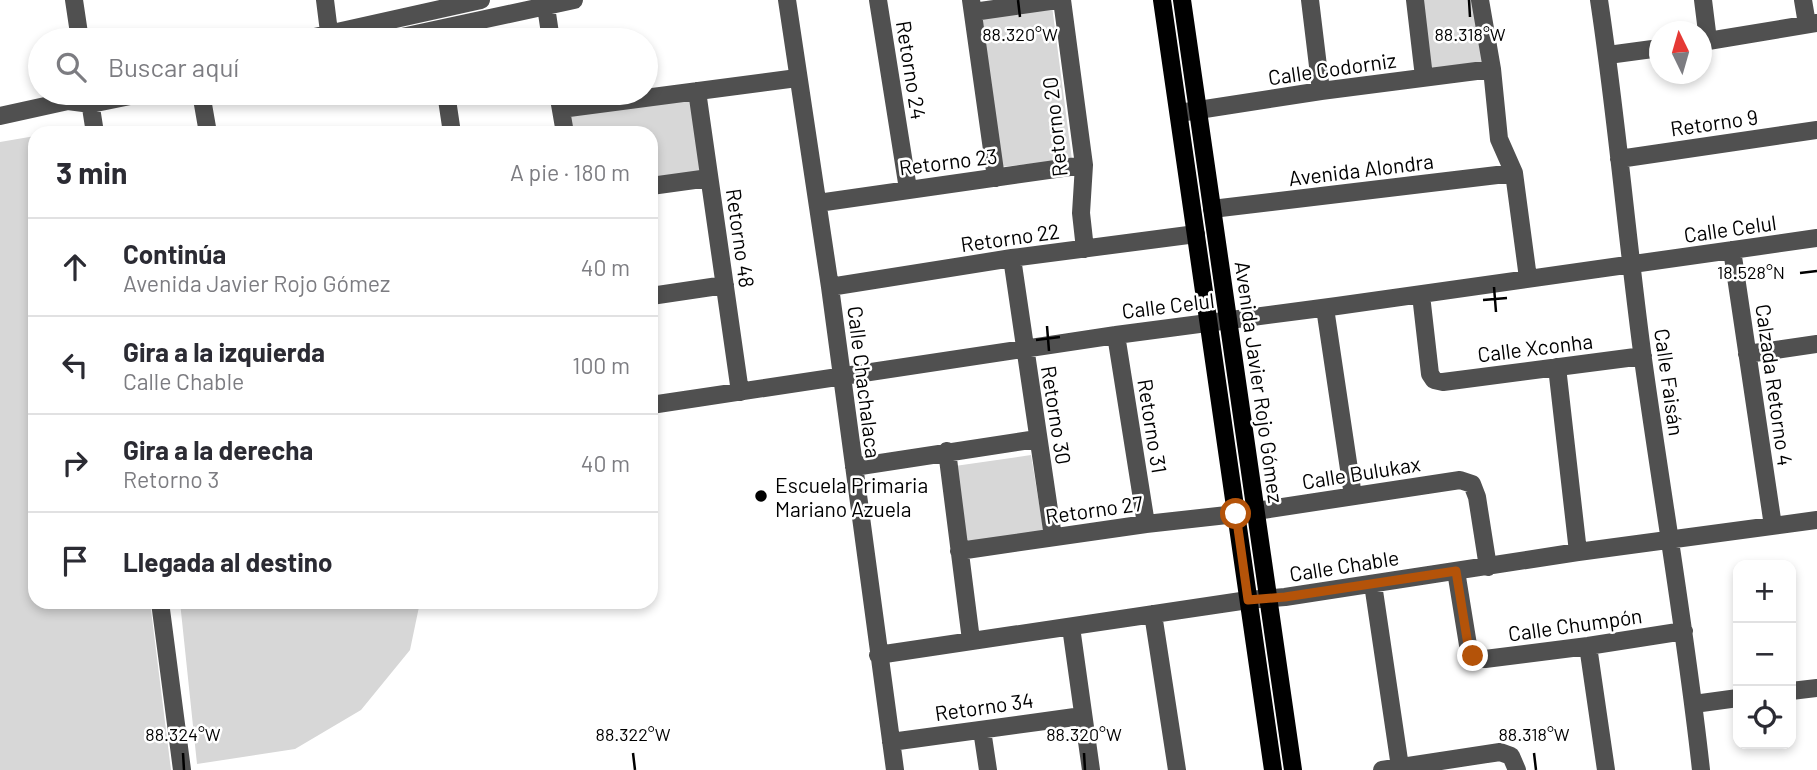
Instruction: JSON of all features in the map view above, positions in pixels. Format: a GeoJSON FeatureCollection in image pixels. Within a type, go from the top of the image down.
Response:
{"type":"FeatureCollection","features":[{"type":"Feature","properties":{"kind":"main road","name":"Avenida Javier Rojo Gómez"},"geometry":{"type":"LineString","coordinates":[[1162,0],[1273,770]]}},
{"type":"Feature","properties":{"kind":"main road","name":"Avenida Javier Rojo Gómez"},"geometry":{"type":"LineString","coordinates":[[1182,0],[1293,770]]}},
{"type":"Feature","properties":{"kind":"street"},"geometry":{"type":"LineString","coordinates":[[74,0],[78,28]]}},
{"type":"Feature","properties":{"kind":"street"},"geometry":{"type":"LineString","coordinates":[[325,0],[329,28]]}},
{"type":"Feature","properties":{"kind":"street"},"geometry":{"type":"LineString","coordinates":[[367,28],[481,0]]}},
{"type":"Feature","properties":{"kind":"street"},"geometry":{"type":"LineString","coordinates":[[461,28],[545,3],[574,0]]}},
{"type":"Feature","properties":{"kind":"street","name":"Calle Chachalaca"},"geometry":{"type":"LineString","coordinates":[[787,0],[830,287],[895,770]]}},
{"type":"Feature","properties":{"kind":"street","name":"Retorno 24"},"geometry":{"type":"LineString","coordinates":[[878,0],[908,189]]}},
{"type":"Feature","properties":{"kind":"street"},"geometry":{"type":"LineString","coordinates":[[996,178],[972,6],[1059,0]]}},
{"type":"Feature","properties":{"kind":"street","name":"Retorno 20"},"geometry":{"type":"LineString","coordinates":[[1059,0],[1084,165],[1081,212],[1085,249]]}},
{"type":"Feature","properties":{"kind":"street"},"geometry":{"type":"LineString","coordinates":[[1310,0],[1321,91]]}},
{"type":"Feature","properties":{"kind":"street"},"geometry":{"type":"LineString","coordinates":[[1415,0],[1424,77]]}},
{"type":"Feature","properties":{"kind":"street"},"geometry":{"type":"LineString","coordinates":[[1480,0],[1492,69],[1499,139],[1514,173],[1528,278]]}},
{"type":"Feature","properties":{"kind":"street","name":"Calle Faisán"},"geometry":{"type":"LineString","coordinates":[[1599,0],[1608,55],[1643,356],[1668,541],[1684,631],[1701,770]]}},
{"type":"Feature","properties":{"kind":"street"},"geometry":{"type":"LineString","coordinates":[[1703,0],[1704,21]]}},
{"type":"Feature","properties":{"kind":"street"},"geometry":{"type":"LineString","coordinates":[[1712,40],[1812,23],[1803,0]]}},
{"type":"Feature","properties":{"kind":"street"},"geometry":{"type":"LineString","coordinates":[[545,3],[549,28]]}},
{"type":"Feature","properties":{"kind":"street"},"geometry":{"type":"LineString","coordinates":[[1608,55],[1649,49]]}},
{"type":"Feature","properties":{"kind":"street","name":"Calle Codorniz"},"geometry":{"type":"LineString","coordinates":[[1178,113],[1492,69]]}},
{"type":"Feature","properties":{"kind":"street"},"geometry":{"type":"LineString","coordinates":[[658,94],[797,78]]}},
{"type":"Feature","properties":{"kind":"street","name":"Retorno 48"},"geometry":{"type":"LineString","coordinates":[[697,91],[740,392]]}},
{"type":"Feature","properties":{"kind":"street"},"geometry":{"type":"LineString","coordinates":[[0,116],[50,105]]}},
{"type":"Feature","properties":{"kind":"street"},"geometry":{"type":"LineString","coordinates":[[85,105],[92,126]]}},
{"type":"Feature","properties":{"kind":"street"},"geometry":{"type":"LineString","coordinates":[[203,105],[207,126]]}},
{"type":"Feature","properties":{"kind":"street"},"geometry":{"type":"LineString","coordinates":[[448,105],[451,126]]}},
{"type":"Feature","properties":{"kind":"street"},"geometry":{"type":"LineString","coordinates":[[561,105],[564,126]]}},
{"type":"Feature","properties":{"kind":"street","name":"Retorno 9"},"geometry":{"type":"LineString","coordinates":[[1619,159],[1817,130]]}},
{"type":"Feature","properties":{"kind":"street","name":"Retorno 23"},"geometry":{"type":"LineString","coordinates":[[818,203],[1084,165]]}},
{"type":"Feature","properties":{"kind":"street","name":"Avenida Alondra"},"geometry":{"type":"LineString","coordinates":[[1212,209],[1514,173]]}},
{"type":"Feature","properties":{"kind":"street"},"geometry":{"type":"LineString","coordinates":[[658,185],[709,178]]}},
{"type":"Feature","properties":{"kind":"street","name":"Retorno 22"},"geometry":{"type":"LineString","coordinates":[[830,287],[1012,258],[1196,234]]}},
{"type":"Feature","properties":{"kind":"street","name":"Calle Celul"},"geometry":{"type":"LineString","coordinates":[[658,403],[1116,335],[1422,295],[1817,238]]}},
{"type":"Feature","properties":{"kind":"street","name":"Calzada Retorno 4"},"geometry":{"type":"LineString","coordinates":[[1732,250],[1773,526]]}},
{"type":"Feature","properties":{"kind":"street","name":"Retorno 30"},"geometry":{"type":"LineString","coordinates":[[1012,258],[1053,537]]}},
{"type":"Feature","properties":{"kind":"street"},"geometry":{"type":"LineString","coordinates":[[658,295],[725,285]]}},
{"type":"Feature","properties":{"kind":"street","name":"Calle Xconha"},"geometry":{"type":"LineString","coordinates":[[1422,295],[1430,374],[1434,380],[1443,382],[1643,356]]}},
{"type":"Feature","properties":{"kind":"street"},"geometry":{"type":"LineString","coordinates":[[1325,308],[1353,496]]}},
{"type":"Feature","properties":{"kind":"street","name":"Retorno 31"},"geometry":{"type":"LineString","coordinates":[[1116,335],[1146,524]]}},
{"type":"Feature","properties":{"kind":"street"},"geometry":{"type":"LineString","coordinates":[[1747,354],[1817,344]]}},
{"type":"Feature","properties":{"kind":"street"},"geometry":{"type":"LineString","coordinates":[[1557,367],[1578,552]]}},
{"type":"Feature","properties":{"kind":"street"},"geometry":{"type":"LineString","coordinates":[[853,467],[1037,439]]}},
{"type":"Feature","properties":{"kind":"street"},"geometry":{"type":"LineString","coordinates":[[947,452],[971,640]]}},
{"type":"Feature","properties":{"kind":"street","name":"Calle Bulukax"},"geometry":{"type":"LineString","coordinates":[[1256,511],[1460,480],[1472,484],[1477,497],[1488,567]]}},
{"type":"Feature","properties":{"kind":"street","name":"Retorno 27"},"geometry":{"type":"LineString","coordinates":[[959,551],[1236,514]]}},
{"type":"Feature","properties":{"kind":"street","name":"Calle Chable"},"geometry":{"type":"LineString","coordinates":[[878,655],[1578,552],[1817,520]]}},
{"type":"Feature","properties":{"kind":"street","name":"Calle Chumpón"},"geometry":{"type":"LineString","coordinates":[[1456,571],[1468,645],[1473,656],[1485,659],[1684,631]]}},
{"type":"Feature","properties":{"kind":"street"},"geometry":{"type":"LineString","coordinates":[[1373,584],[1400,767]]}},
{"type":"Feature","properties":{"kind":"street"},"geometry":{"type":"LineString","coordinates":[[161,609],[182,770]]}},
{"type":"Feature","properties":{"kind":"street"},"geometry":{"type":"LineString","coordinates":[[1153,614],[1177,770]]}},
{"type":"Feature","properties":{"kind":"street"},"geometry":{"type":"LineString","coordinates":[[1071,627],[1091,770]]}},
{"type":"Feature","properties":{"kind":"street"},"geometry":{"type":"LineString","coordinates":[[1588,646],[1606,770]]}},
{"type":"Feature","properties":{"kind":"street"},"geometry":{"type":"LineString","coordinates":[[1796,690],[1817,688]]}},
{"type":"Feature","properties":{"kind":"street"},"geometry":{"type":"LineString","coordinates":[[1694,704],[1733,699]]}},
{"type":"Feature","properties":{"kind":"street","name":"Retorno 34"},"geometry":{"type":"LineString","coordinates":[[891,742],[1082,716]]}},
{"type":"Feature","properties":{"kind":"street"},"geometry":{"type":"LineString","coordinates":[[982,730],[988,770]]}},
{"type":"Feature","properties":{"kind":"street"},"geometry":{"type":"LineString","coordinates":[[1382,770],[1500,752],[1514,763]]}},
{"type":"Feature","properties":{"kind":"shaded area"},"geometry":{"type":"Polygon","coordinates":[[[1419,0],[1473,0],[1484,68],[1429,74],[1419,0]]]}},
{"type":"Feature","properties":{"kind":"shaded area"},"geometry":{"type":"Polygon","coordinates":[[[1052,6],[1072,160],[999,167],[982,15],[1052,6]]]}},
{"type":"Feature","properties":{"kind":"shaded area"},"geometry":{"type":"Polygon","coordinates":[[[690,98],[702,172],[658,179],[658,126],[571,126],[568,113],[633,105],[658,105],[658,102],[690,98]]]}},
{"type":"Feature","properties":{"kind":"shaded area"},"geometry":{"type":"Polygon","coordinates":[[[28,137],[28,609],[151,609],[171,770],[0,770],[0,142],[28,137]]]}},
{"type":"Feature","properties":{"kind":"shaded area"},"geometry":{"type":"Polygon","coordinates":[[[1031,455],[1044,534],[964,542],[955,466],[1031,455]]]}},
{"type":"Feature","properties":{"kind":"shaded area"},"geometry":{"type":"Polygon","coordinates":[[[181,609],[419,609],[410,650],[361,710],[295,749],[197,764],[181,609]]]}},
{"type":"Feature","properties":{"kind":"place","name":"Escuela Primaria Mariano Azuela"},"geometry":{"type":"Point","coordinates":[761,496]}},
{"type":"Feature","properties":{"kind":"route"},"geometry":{"type":"LineString","coordinates":[[1236,514],[1248,600],[1285,597],[1456,571],[1468,645],[1473,656]]}}]}
